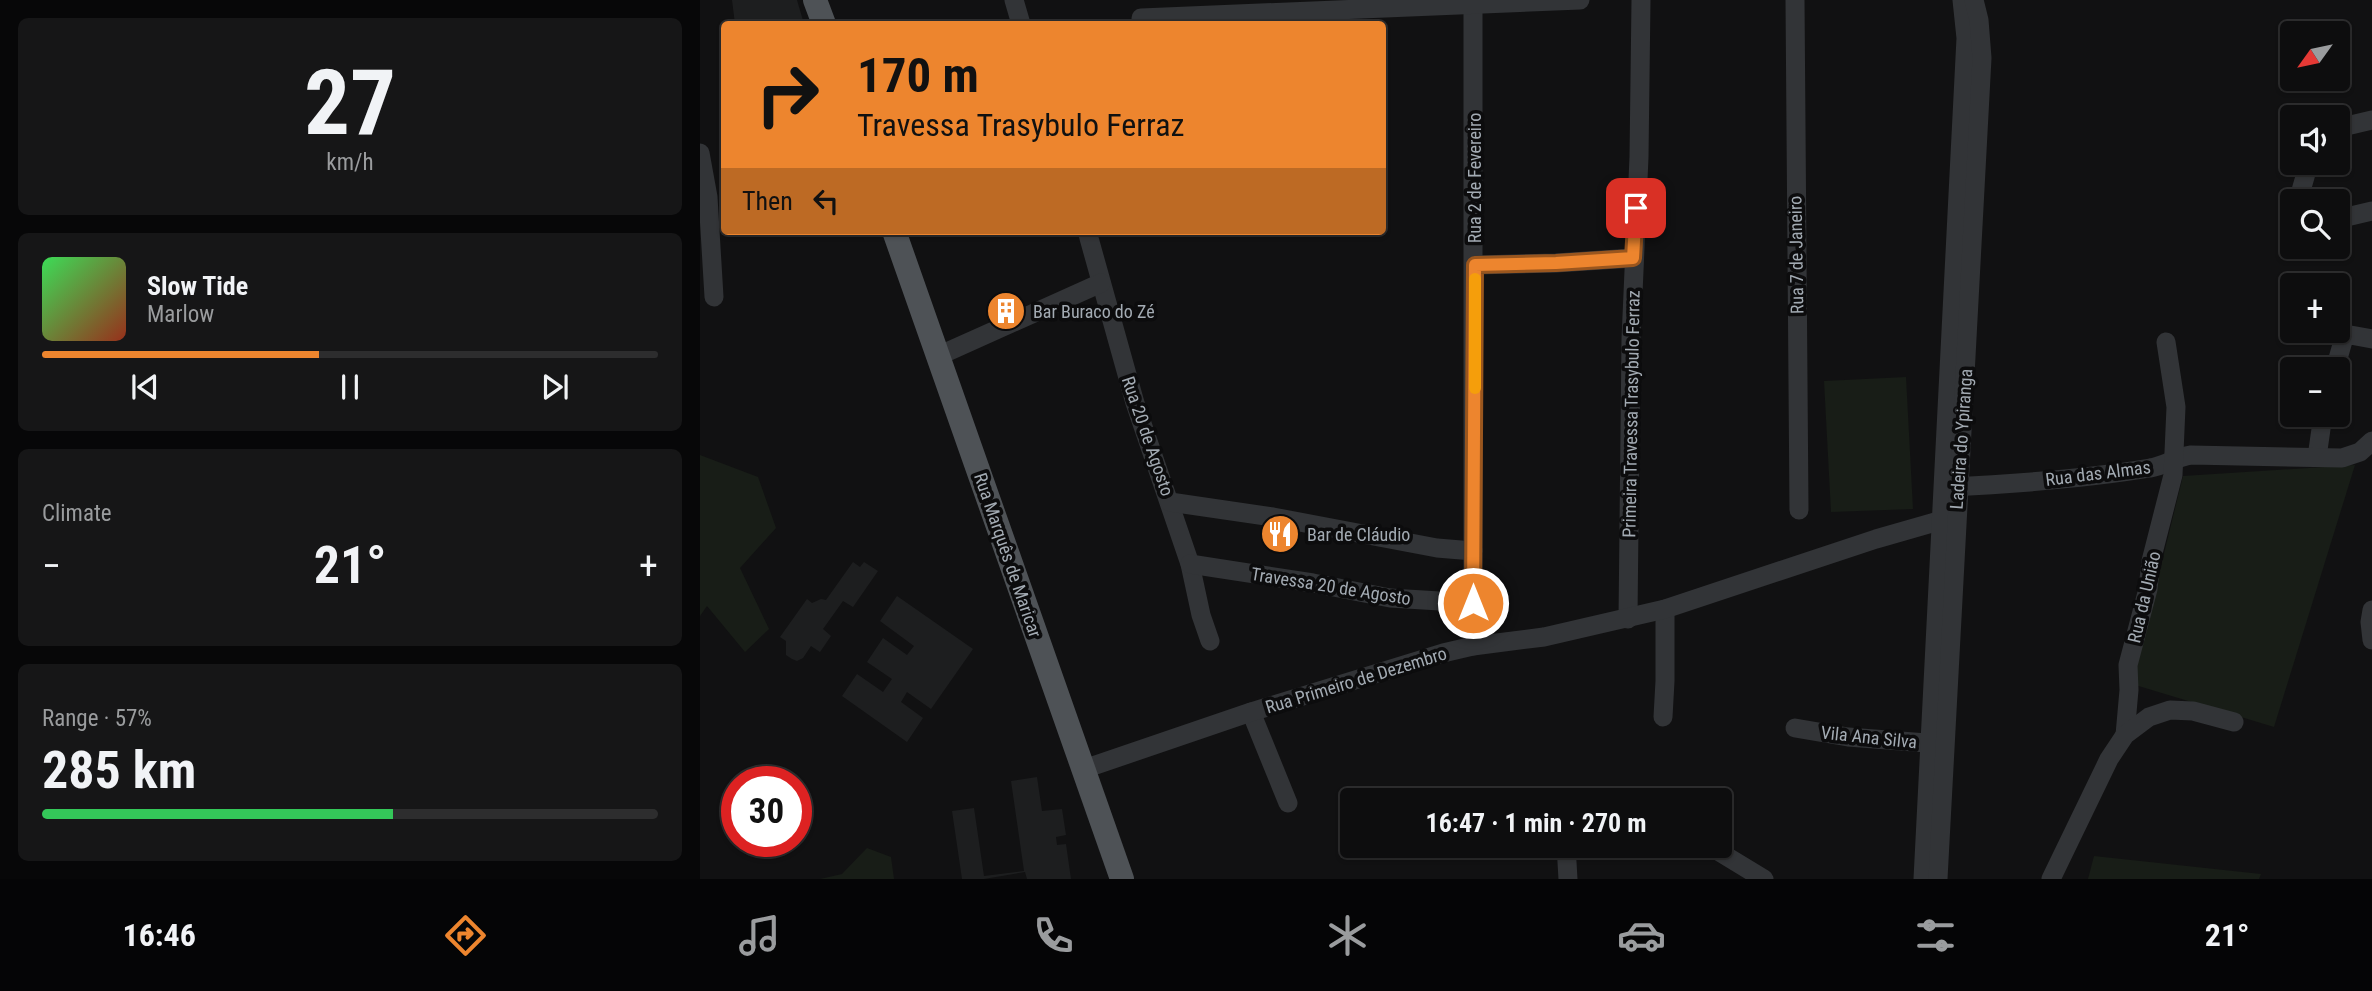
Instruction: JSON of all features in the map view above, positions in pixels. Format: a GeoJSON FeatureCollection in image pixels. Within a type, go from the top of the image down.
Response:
{"type":"FeatureCollection","features":[{"type":"Feature","properties":{"kind":"main road"},"geometry":{"type":"LineString","coordinates":[[815,0],[823,21]]}},
{"type":"Feature","properties":{"kind":"main road","name":"Rua Marquês de Maricar"},"geometry":{"type":"LineString","coordinates":[[895,235],[1122,879]]}},
{"type":"Feature","properties":{"kind":"street"},"geometry":{"type":"LineString","coordinates":[[1014,0],[1020,21]]}},
{"type":"Feature","properties":{"kind":"street"},"geometry":{"type":"LineString","coordinates":[[1140,18],[1580,0]]}},
{"type":"Feature","properties":{"kind":"street","name":"Primeira Travessa Trasybulo Ferraz"},"geometry":{"type":"LineString","coordinates":[[1628,619],[1633,258],[1639,158],[1641,0]]}},
{"type":"Feature","properties":{"kind":"street","name":"Rua 7 de Janeiro"},"geometry":{"type":"LineString","coordinates":[[1795,0],[1799,510]]}},
{"type":"Feature","properties":{"kind":"street","name":"Ladeira do Ypiranga"},"geometry":{"type":"LineString","coordinates":[[1962,0],[1974,39]]}},
{"type":"Feature","properties":{"kind":"street","name":"Ladeira do Ypiranga"},"geometry":{"type":"LineString","coordinates":[[1923,879],[1937,744],[1974,0]]}},
{"type":"Feature","properties":{"kind":"street","name":"Rua 2 de Fevereiro"},"geometry":{"type":"LineString","coordinates":[[1473,646],[1475,265],[1482,2]]}},
{"type":"Feature","properties":{"kind":"street"},"geometry":{"type":"LineString","coordinates":[[2350,125],[2372,120]]}},
{"type":"Feature","properties":{"kind":"street"},"geometry":{"type":"LineString","coordinates":[[700,153],[710,175],[714,297]]}},
{"type":"Feature","properties":{"kind":"street"},"geometry":{"type":"LineString","coordinates":[[2350,216],[2372,211]]}},
{"type":"Feature","properties":{"kind":"street","name":"Rua 20 de Agosto"},"geometry":{"type":"LineString","coordinates":[[1088,235],[1135,403],[1190,564],[1201,615],[1210,641]]}},
{"type":"Feature","properties":{"kind":"street"},"geometry":{"type":"LineString","coordinates":[[1475,265],[1633,258]]}},
{"type":"Feature","properties":{"kind":"street"},"geometry":{"type":"LineString","coordinates":[[938,356],[1101,283]]}},
{"type":"Feature","properties":{"kind":"street"},"geometry":{"type":"LineString","coordinates":[[2338,357],[2345,334],[2372,339]]}},
{"type":"Feature","properties":{"kind":"street","name":"Rua da União"},"geometry":{"type":"LineString","coordinates":[[2125,735],[2128,665],[2171,486],[2175,407],[2166,342]]}},
{"type":"Feature","properties":{"kind":"street"},"geometry":{"type":"LineString","coordinates":[[2317,457],[2321,427]]}},
{"type":"Feature","properties":{"kind":"street","name":"Rua das Almas"},"geometry":{"type":"LineString","coordinates":[[1950,487],[2103,475],[2153,468],[2191,455],[2352,456],[2372,441]]}},
{"type":"Feature","properties":{"kind":"street"},"geometry":{"type":"LineString","coordinates":[[1170,502],[1273,517],[1437,548],[1473,551]]}},
{"type":"Feature","properties":{"kind":"street","name":"Rua Primeiro de Dezembro"},"geometry":{"type":"LineString","coordinates":[[1084,769],[1251,712],[1443,653],[1473,646],[1544,637],[1665,610],[1876,538],[1948,518]]}},
{"type":"Feature","properties":{"kind":"street","name":"Travessa 20 de Agosto"},"geometry":{"type":"LineString","coordinates":[[1190,564],[1390,598],[1473,603]]}},
{"type":"Feature","properties":{"kind":"street"},"geometry":{"type":"LineString","coordinates":[[1662,717],[1665,610]]}},
{"type":"Feature","properties":{"kind":"street"},"geometry":{"type":"LineString","coordinates":[[2372,610],[2372,640]]}},
{"type":"Feature","properties":{"kind":"street"},"geometry":{"type":"LineString","coordinates":[[2051,879],[2109,759],[2125,735],[2149,718],[2170,710],[2193,711],[2234,722]]}},
{"type":"Feature","properties":{"kind":"street"},"geometry":{"type":"LineString","coordinates":[[1251,712],[1288,803]]}},
{"type":"Feature","properties":{"kind":"street","name":"Vila Ana Silva"},"geometry":{"type":"LineString","coordinates":[[1795,728],[1848,737],[1937,744]]}},
{"type":"Feature","properties":{"kind":"street","name":"Ladeira do Ypiranga"},"geometry":{"type":"LineString","coordinates":[[1937,744],[1938,879]]}},
{"type":"Feature","properties":{"kind":"street"},"geometry":{"type":"LineString","coordinates":[[1564,878],[1565,858]]}},
{"type":"Feature","properties":{"kind":"street"},"geometry":{"type":"LineString","coordinates":[[1729,858],[1764,879]]}},
{"type":"Feature","properties":{"kind":"shaded area"},"geometry":{"type":"Polygon","coordinates":[[[732,0],[797,0],[803,21],[735,21],[732,0]]]}},
{"type":"Feature","properties":{"kind":"shaded area"},"geometry":{"type":"Polygon","coordinates":[[[1906,377],[1913,509],[1831,512],[1824,381],[1906,377]]]}},
{"type":"Feature","properties":{"kind":"shaded area"},"geometry":{"type":"Polygon","coordinates":[[[700,455],[758,477],[776,528],[740,568],[769,629],[745,652],[707,606],[700,616],[700,455]]]}},
{"type":"Feature","properties":{"kind":"shaded area"},"geometry":{"type":"Polygon","coordinates":[[[2355,465],[2274,727],[2132,684],[2183,476],[2355,465]]]}},
{"type":"Feature","properties":{"kind":"shaded area"},"geometry":{"type":"Polygon","coordinates":[[[853,562],[860,567],[864,562],[878,571],[853,607],[843,601],[823,629],[831,636],[820,652],[811,646],[803,658],[797,661],[786,655],[786,641],[780,637],[807,599],[812,603],[826,600],[853,562]]]}},
{"type":"Feature","properties":{"kind":"shaded area"},"geometry":{"type":"Polygon","coordinates":[[[897,596],[973,649],[931,709],[907,692],[901,702],[923,718],[907,742],[842,696],[857,674],[883,692],[892,679],[867,662],[883,638],[907,655],[914,646],[880,621],[897,596]]]}},
{"type":"Feature","properties":{"kind":"shaded area"},"geometry":{"type":"Polygon","coordinates":[[[1037,777],[1042,811],[1062,809],[1066,835],[1056,837],[1057,845],[1066,844],[1071,879],[1027,879],[1025,872],[984,879],[962,879],[952,811],[974,808],[984,876],[1024,871],[1011,781],[1037,777]]]}},
{"type":"Feature","properties":{"kind":"shaded area"},"geometry":{"type":"Polygon","coordinates":[[[867,848],[891,857],[894,879],[820,879],[842,874],[867,848]]]}},
{"type":"Feature","properties":{"kind":"shaded area"},"geometry":{"type":"Polygon","coordinates":[[[2094,856],[2261,874],[2259,879],[2088,879],[2094,856]]]}},
{"type":"Feature","properties":{"kind":"slow traffic"},"geometry":{"type":"LineString","coordinates":[[1475,279],[1475,388]]}},
{"type":"Feature","properties":{"kind":"place","name":"Bar Buraco do Zé"},"geometry":{"type":"Point","coordinates":[1006,311]}},
{"type":"Feature","properties":{"kind":"place","name":"Bar de Cláudio"},"geometry":{"type":"Point","coordinates":[1280,534]}},
{"type":"Feature","properties":{"kind":"route"},"geometry":{"type":"LineString","coordinates":[[1473,603],[1475,265],[1633,258],[1636,208]]}}]}
